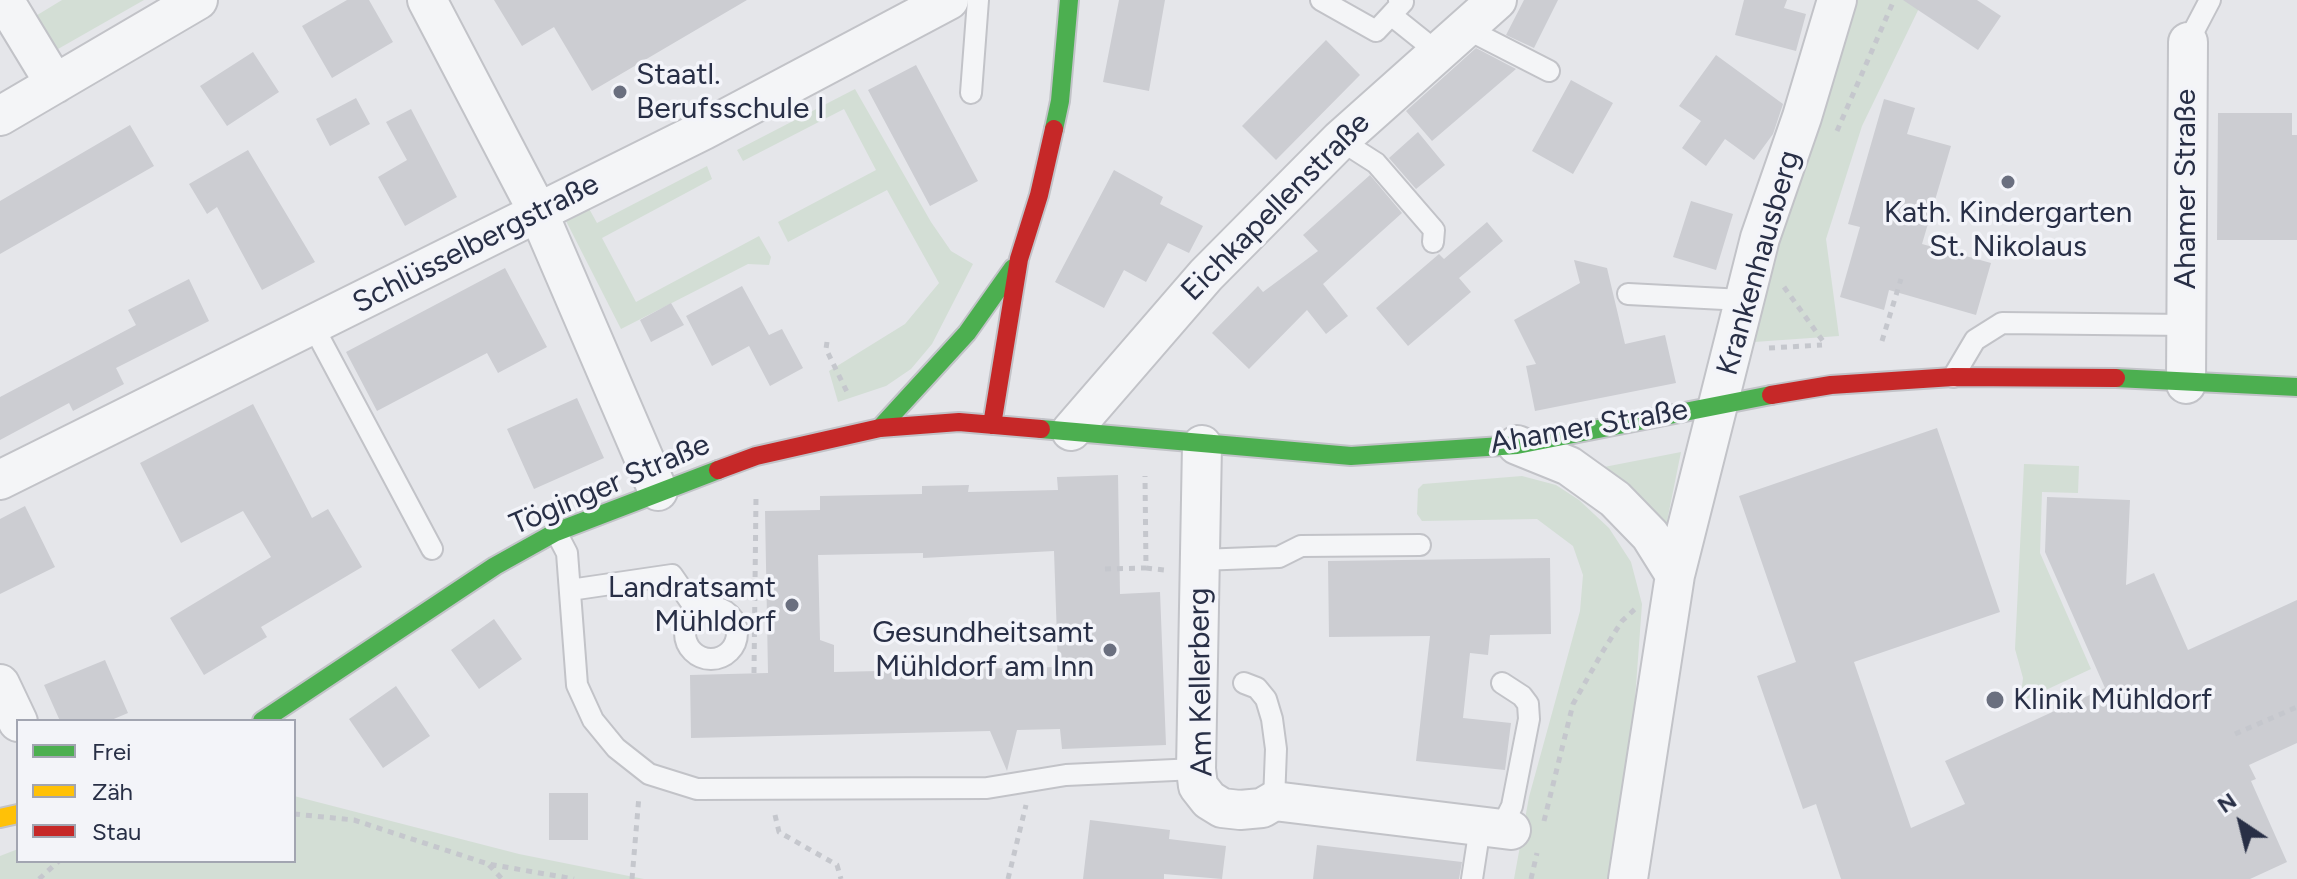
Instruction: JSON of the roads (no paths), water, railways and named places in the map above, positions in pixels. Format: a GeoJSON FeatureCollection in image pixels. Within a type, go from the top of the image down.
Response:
{"type":"FeatureCollection","features":[{"type":"Feature","properties":{"kind":"street"},"geometry":{"type":"LineString","coordinates":[[4,0],[55,84]]}},
{"type":"Feature","properties":{"kind":"street"},"geometry":{"type":"LineString","coordinates":[[0,116],[198,0]]}},
{"type":"Feature","properties":{"kind":"street"},"geometry":{"type":"LineString","coordinates":[[427,0],[538,212],[658,491]]}},
{"type":"Feature","properties":{"kind":"street","name":"Schlüsselbergstraße"},"geometry":{"type":"LineString","coordinates":[[0,480],[313,326],[949,0]]}},
{"type":"Feature","properties":{"kind":"street","name":"Eichkapellenstraße"},"geometry":{"type":"LineString","coordinates":[[1071,431],[1156,329],[1340,140],[1436,51],[1497,0]]}},
{"type":"Feature","properties":{"kind":"street","name":"Krankenhausberg"},"geometry":{"type":"LineString","coordinates":[[1628,879],[1675,575],[1743,300],[1837,0]]}},
{"type":"Feature","properties":{"kind":"street"},"geometry":{"type":"LineString","coordinates":[[992,425],[1019,259],[1039,195],[1060,101],[1064,1]]}},
{"type":"Feature","properties":{"kind":"street","name":"Ahamer Straße"},"geometry":{"type":"LineString","coordinates":[[2186,384],[2188,42]]}},
{"type":"Feature","properties":{"kind":"street"},"geometry":{"type":"LineString","coordinates":[[880,428],[967,333],[1019,259]]}},
{"type":"Feature","properties":{"kind":"street"},"geometry":{"type":"LineString","coordinates":[[960,366],[967,333]]}},
{"type":"Feature","properties":{"kind":"street","name":"Ahamer Straße"},"geometry":{"type":"LineString","coordinates":[[992,425],[1351,456],[1517,445],[1719,403],[1831,385],[1953,377],[2074,376],[2186,384],[2297,387]]}},
{"type":"Feature","properties":{"kind":"street","name":"Töginger Straße"},"geometry":{"type":"LineString","coordinates":[[265,719],[495,566],[556,532],[756,456],[858,432],[960,415],[992,425]]}},
{"type":"Feature","properties":{"kind":"street","name":"Am Kellerberg"},"geometry":{"type":"LineString","coordinates":[[1202,445],[1198,786],[1222,808],[1262,808],[1274,801],[1508,829]]}},
{"type":"Feature","properties":{"kind":"street"},"geometry":{"type":"LineString","coordinates":[[1517,445],[1569,466],[1615,499],[1650,535],[1675,575]]}},
{"type":"Feature","properties":{"kind":"street"},"geometry":{"type":"LineString","coordinates":[[0,684],[17,719]]}},
{"type":"Feature","properties":{"kind":"lane"},"geometry":{"type":"LineString","coordinates":[[971,93],[978,0]]}},
{"type":"Feature","properties":{"kind":"lane"},"geometry":{"type":"LineString","coordinates":[[1321,0],[1376,31],[1395,8],[1436,51]]}},
{"type":"Feature","properties":{"kind":"lane"},"geometry":{"type":"LineString","coordinates":[[2188,42],[2210,0]]}},
{"type":"Feature","properties":{"kind":"lane"},"geometry":{"type":"LineString","coordinates":[[1465,28],[1549,71]]}},
{"type":"Feature","properties":{"kind":"lane"},"geometry":{"type":"LineString","coordinates":[[1340,140],[1376,163],[1434,230],[1433,242]]}},
{"type":"Feature","properties":{"kind":"lane"},"geometry":{"type":"LineString","coordinates":[[1628,294],[1743,300]]}},
{"type":"Feature","properties":{"kind":"lane"},"geometry":{"type":"LineString","coordinates":[[1953,377],[1975,340],[2002,323],[2186,325]]}},
{"type":"Feature","properties":{"kind":"lane"},"geometry":{"type":"LineString","coordinates":[[313,326],[432,549]]}},
{"type":"Feature","properties":{"kind":"lane"},"geometry":{"type":"LineString","coordinates":[[556,532],[567,553],[577,685],[593,720],[616,748],[649,774],[697,789],[987,788],[1066,775],[1196,769]]}},
{"type":"Feature","properties":{"kind":"lane"},"geometry":{"type":"LineString","coordinates":[[1200,560],[1279,557],[1301,546],[1420,545]]}},
{"type":"Feature","properties":{"kind":"lane"},"geometry":{"type":"LineString","coordinates":[[570,590],[672,575],[697,611]]}},
{"type":"Feature","properties":{"kind":"lane"},"geometry":{"type":"LineString","coordinates":[[1244,683],[1257,688],[1266,699],[1272,719],[1276,749],[1274,801]]}},
{"type":"Feature","properties":{"kind":"lane"},"geometry":{"type":"LineString","coordinates":[[1472,879],[1508,829],[1529,719],[1528,704],[1522,696],[1502,683]]}},
{"type":"Feature","properties":{"kind":"place","name":"Staatl. Berufsschule I"},"geometry":{"type":"Point","coordinates":[620,92]}},
{"type":"Feature","properties":{"kind":"place","name":"Kath. Kindergarten St. Nikolaus"},"geometry":{"type":"Point","coordinates":[2008,182]}},
{"type":"Feature","properties":{"kind":"place","name":"Landratsamt Mühldorf"},"geometry":{"type":"Point","coordinates":[792,605]}},
{"type":"Feature","properties":{"kind":"place","name":"Gesundheitsamt Mühldorf am Inn"},"geometry":{"type":"Point","coordinates":[1110,650]}},
{"type":"Feature","properties":{"kind":"place","name":"Klinik Mühldorf"},"geometry":{"type":"Point","coordinates":[1995,700]}}]}
